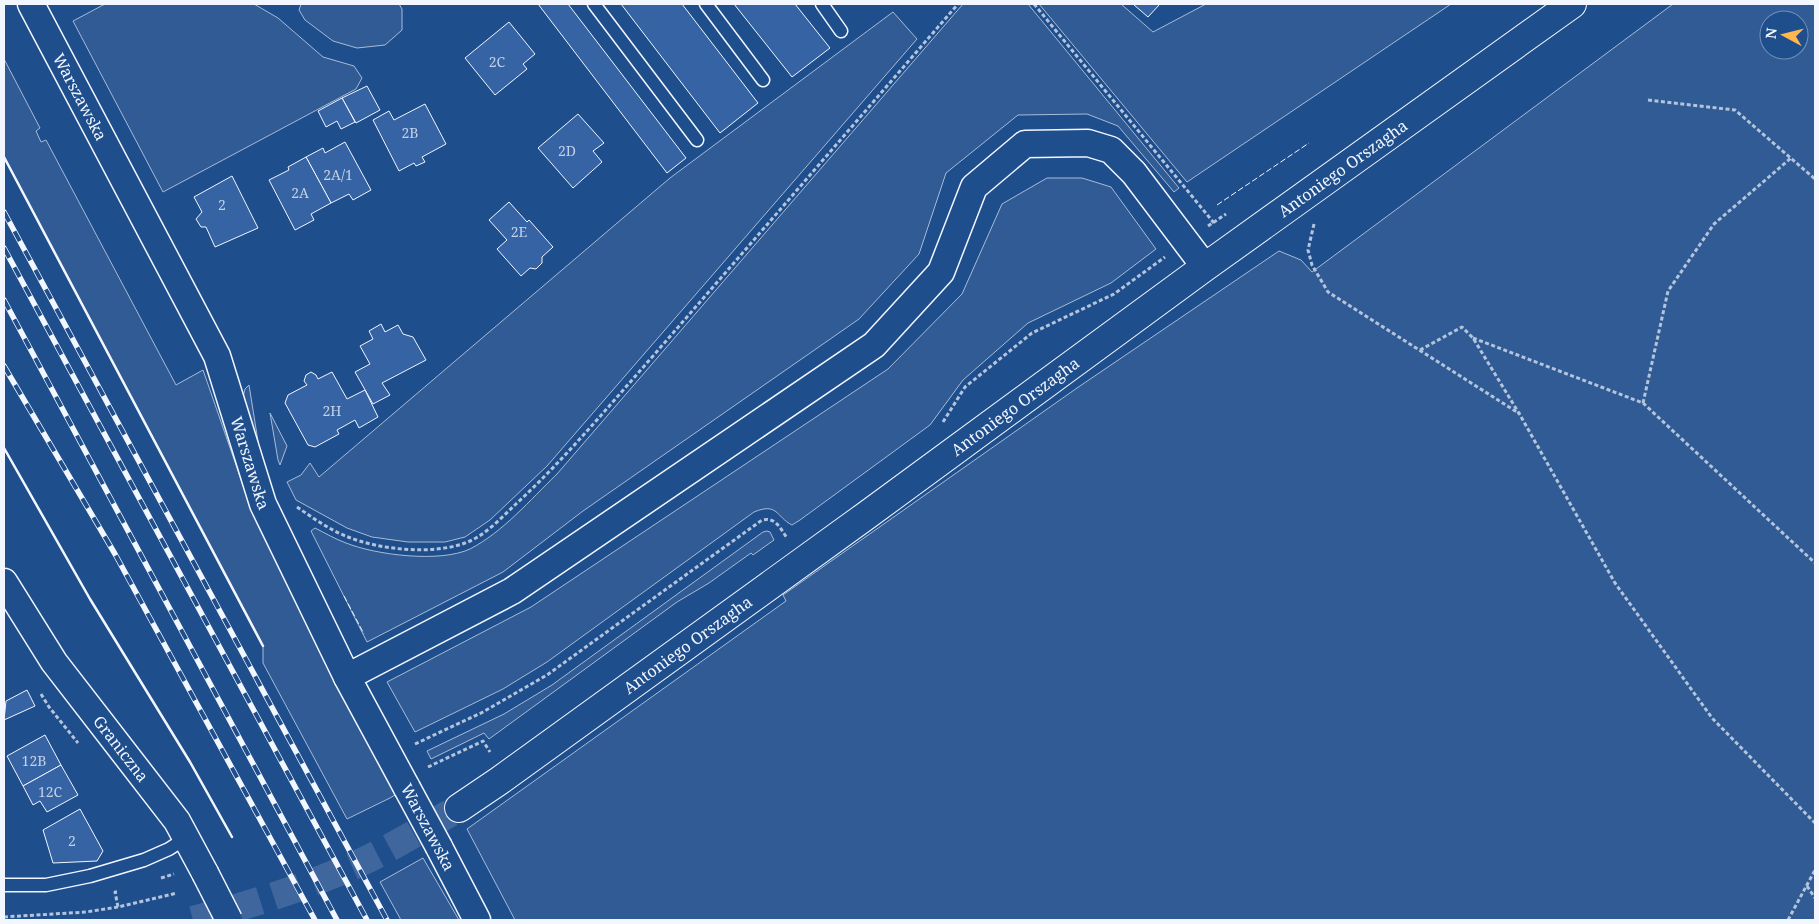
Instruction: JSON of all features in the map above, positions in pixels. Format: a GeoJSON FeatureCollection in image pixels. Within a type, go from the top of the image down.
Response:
{"type":"FeatureCollection","features":[{"type":"Feature","properties":{"kind":"street","name":"Warszawska"},"geometry":{"type":"LineString","coordinates":[[31,4],[217,356],[263,504],[347,677],[415,779],[439,847],[478,920]]}},
{"type":"Feature","properties":{"kind":"street","name":"Antoniego Orszagha"},"geometry":{"type":"LineString","coordinates":[[458,808],[499,781],[1205,267],[1572,4]]}},
{"type":"Feature","properties":{"kind":"street"},"geometry":{"type":"LineString","coordinates":[[347,677],[512,591],[874,345],[941,272],[974,187],[1025,144],[1088,143],[1111,150],[1134,173],[1205,267]]}},
{"type":"Feature","properties":{"kind":"street","name":"Graniczna"},"geometry":{"type":"LineString","coordinates":[[4,582],[54,662],[177,821],[186,838],[192,872],[230,920]]}},
{"type":"Feature","properties":{"kind":"lane"},"geometry":{"type":"LineString","coordinates":[[594,4],[697,140]]}},
{"type":"Feature","properties":{"kind":"lane"},"geometry":{"type":"LineString","coordinates":[[706,4],[763,80]]}},
{"type":"Feature","properties":{"kind":"lane"},"geometry":{"type":"LineString","coordinates":[[822,4],[841,30]]}},
{"type":"Feature","properties":{"kind":"lane"},"geometry":{"type":"LineString","coordinates":[[4,886],[46,885],[90,876],[144,860],[169,849],[186,838]]}},
{"type":"Feature","properties":{"kind":"path"},"geometry":{"type":"LineString","coordinates":[[291,504],[347,537],[371,544],[407,549],[446,548],[468,542],[493,526],[548,474],[584,434],[748,248],[813,169],[958,4]]}},
{"type":"Feature","properties":{"kind":"path"},"geometry":{"type":"LineString","coordinates":[[1034,4],[1214,222]]}},
{"type":"Feature","properties":{"kind":"path"},"geometry":{"type":"LineString","coordinates":[[1648,100],[1734,110],[1815,179]]}},
{"type":"Feature","properties":{"kind":"path"},"geometry":{"type":"LineString","coordinates":[[1643,403],[1668,291],[1714,224],[1791,158]]}},
{"type":"Feature","properties":{"kind":"path"},"geometry":{"type":"LineString","coordinates":[[1314,224],[1308,250],[1312,265],[1328,292],[1520,415]]}},
{"type":"Feature","properties":{"kind":"path"},"geometry":{"type":"LineString","coordinates":[[939,427],[965,387],[1032,333],[1114,294],[1168,255]]}},
{"type":"Feature","properties":{"kind":"path"},"geometry":{"type":"LineString","coordinates":[[1420,350],[1462,328],[1474,338],[1643,403],[1815,563]]}},
{"type":"Feature","properties":{"kind":"path"},"geometry":{"type":"LineString","coordinates":[[1474,338],[1615,583],[1712,718],[1815,823]]}},
{"type":"Feature","properties":{"kind":"path"},"geometry":{"type":"LineString","coordinates":[[410,746],[483,712],[547,675],[762,520],[768,518],[774,521],[789,540]]}},
{"type":"Feature","properties":{"kind":"path"},"geometry":{"type":"LineString","coordinates":[[415,779],[483,741],[490,752]]}},
{"type":"Feature","properties":{"kind":"path"},"geometry":{"type":"LineString","coordinates":[[482,758],[498,746]]}},
{"type":"Feature","properties":{"kind":"path"},"geometry":{"type":"LineString","coordinates":[[1788,920],[1815,870]]}},
{"type":"Feature","properties":{"kind":"path"},"geometry":{"type":"LineString","coordinates":[[152,881],[192,872]]}},
{"type":"Feature","properties":{"kind":"path"},"geometry":{"type":"LineString","coordinates":[[1807,886],[1815,898]]}},
{"type":"Feature","properties":{"kind":"path"},"geometry":{"type":"LineString","coordinates":[[118,907],[115,892],[124,890]]}},
{"type":"Feature","properties":{"kind":"path"},"geometry":{"type":"LineString","coordinates":[[4,917],[86,912],[118,907],[177,893]]}},
{"type":"Feature","properties":{"kind":"shaded area"},"geometry":{"type":"Polygon","coordinates":[[[105,4],[254,4],[278,18],[323,57],[354,66],[362,78],[356,89],[163,192],[73,21],[105,4]]]}},
{"type":"Feature","properties":{"kind":"shaded area"},"geometry":{"type":"Polygon","coordinates":[[[301,4],[399,4],[402,9],[402,30],[385,45],[357,48],[333,41],[305,20],[299,10],[301,4]]]}},
{"type":"Feature","properties":{"kind":"shaded area"},"geometry":{"type":"Polygon","coordinates":[[[963,4],[1028,4],[1179,188],[1174,192],[1118,126],[1087,114],[1018,115],[946,173],[919,254],[859,319],[583,511],[503,572],[367,642],[311,531],[315,528],[359,547],[408,556],[442,556],[457,553],[470,549],[494,534],[557,474],[963,4]]]}},
{"type":"Feature","properties":{"kind":"shaded area"},"geometry":{"type":"Polygon","coordinates":[[[1039,4],[1121,4],[1153,32],[1206,4],[1451,4],[1187,182],[1039,4]]]}},
{"type":"Feature","properties":{"kind":"shaded area"},"geometry":{"type":"Polygon","coordinates":[[[1673,4],[1815,4],[1815,920],[515,920],[467,829],[786,601],[783,595],[1077,388],[1279,251],[1301,260],[1312,272],[1673,4]]]}},
{"type":"Feature","properties":{"kind":"shaded area"},"geometry":{"type":"Polygon","coordinates":[[[893,12],[917,39],[547,466],[490,520],[465,537],[445,542],[408,542],[372,537],[347,528],[296,500],[287,482],[301,475],[310,463],[319,477],[670,178],[893,12]]]}},
{"type":"Feature","properties":{"kind":"shaded area"},"geometry":{"type":"Polygon","coordinates":[[[4,59],[40,128],[36,131],[41,142],[46,140],[176,385],[203,370],[253,514],[325,660],[395,795],[347,819],[263,663],[263,646],[4,157],[4,59]]]}},
{"type":"Feature","properties":{"kind":"shaded area"},"geometry":{"type":"Polygon","coordinates":[[[1047,178],[1082,178],[1111,187],[1156,249],[1111,283],[1028,323],[963,380],[930,425],[800,520],[792,525],[772,510],[762,509],[754,512],[547,662],[503,689],[415,732],[387,682],[531,607],[888,369],[962,294],[1002,204],[1047,178]]]}},
{"type":"Feature","properties":{"kind":"shaded area"},"geometry":{"type":"Polygon","coordinates":[[[249,385],[261,460],[243,397],[245,389],[249,385]]]}},
{"type":"Feature","properties":{"kind":"shaded area"},"geometry":{"type":"Polygon","coordinates":[[[270,413],[287,446],[280,465],[278,460],[270,413]]]}},
{"type":"Feature","properties":{"kind":"shaded area"},"geometry":{"type":"Polygon","coordinates":[[[763,532],[770,532],[774,540],[677,602],[489,739],[484,733],[431,759],[427,751],[504,714],[552,685],[763,532]]]}},
{"type":"Feature","properties":{"kind":"shaded area"},"geometry":{"type":"Polygon","coordinates":[[[423,858],[459,920],[401,920],[380,882],[423,858]]]}},
{"type":"Feature","properties":{"kind":"building"},"geometry":{"type":"Polygon","coordinates":[[[538,4],[568,4],[686,158],[667,173],[538,4]]]}},
{"type":"Feature","properties":{"kind":"building"},"geometry":{"type":"Polygon","coordinates":[[[621,4],[682,4],[758,103],[720,133],[621,4]]]}},
{"type":"Feature","properties":{"kind":"building"},"geometry":{"type":"Polygon","coordinates":[[[734,4],[795,4],[830,48],[792,77],[734,4]]]}},
{"type":"Feature","properties":{"kind":"building"},"geometry":{"type":"Polygon","coordinates":[[[1133,4],[1160,4],[1148,17],[1133,4]]]}},
{"type":"Feature","properties":{"kind":"building"},"geometry":{"type":"Polygon","coordinates":[[[509,22],[535,54],[523,64],[527,69],[495,95],[465,58],[509,22]]]}},
{"type":"Feature","properties":{"kind":"building"},"geometry":{"type":"Polygon","coordinates":[[[367,86],[380,110],[356,123],[342,98],[367,86]]]}},
{"type":"Feature","properties":{"kind":"building"},"geometry":{"type":"Polygon","coordinates":[[[342,98],[355,122],[341,129],[337,121],[326,127],[318,111],[342,98]]]}},
{"type":"Feature","properties":{"kind":"building"},"geometry":{"type":"Polygon","coordinates":[[[425,104],[446,144],[422,157],[425,162],[416,166],[414,163],[399,171],[373,120],[389,111],[394,120],[425,104]]]}},
{"type":"Feature","properties":{"kind":"building"},"geometry":{"type":"Polygon","coordinates":[[[578,114],[604,143],[593,151],[602,162],[573,188],[538,148],[578,114]]]}},
{"type":"Feature","properties":{"kind":"building"},"geometry":{"type":"Polygon","coordinates":[[[345,142],[371,190],[353,200],[349,194],[331,203],[306,157],[323,148],[325,153],[345,142]]]}},
{"type":"Feature","properties":{"kind":"building"},"geometry":{"type":"Polygon","coordinates":[[[306,157],[331,203],[311,214],[314,220],[295,230],[269,180],[289,170],[288,167],[306,157]]]}},
{"type":"Feature","properties":{"kind":"building"},"geometry":{"type":"Polygon","coordinates":[[[232,176],[258,228],[215,247],[206,227],[201,227],[196,219],[202,212],[194,197],[232,176]]]}},
{"type":"Feature","properties":{"kind":"building"},"geometry":{"type":"Polygon","coordinates":[[[509,202],[527,222],[529,220],[553,247],[542,257],[542,263],[536,269],[530,268],[521,276],[497,249],[507,240],[489,220],[509,202]]]}},
{"type":"Feature","properties":{"kind":"building"},"geometry":{"type":"Polygon","coordinates":[[[381,324],[385,332],[398,325],[403,334],[413,337],[426,360],[382,383],[390,395],[373,404],[355,372],[370,364],[360,346],[373,339],[369,331],[381,324]]]}},
{"type":"Feature","properties":{"kind":"building"},"geometry":{"type":"Polygon","coordinates":[[[311,372],[318,379],[332,372],[347,399],[365,390],[378,417],[359,428],[355,420],[337,430],[339,434],[315,447],[308,445],[285,403],[288,395],[307,385],[304,381],[306,375],[311,372]]]}},
{"type":"Feature","properties":{"kind":"building"},"geometry":{"type":"Polygon","coordinates":[[[27,690],[35,706],[4,720],[6,701],[27,690]]]}},
{"type":"Feature","properties":{"kind":"building"},"geometry":{"type":"Polygon","coordinates":[[[45,735],[61,765],[23,786],[7,756],[45,735]]]}},
{"type":"Feature","properties":{"kind":"building"},"geometry":{"type":"Polygon","coordinates":[[[61,765],[78,795],[47,812],[40,801],[33,805],[23,786],[61,765]]]}},
{"type":"Feature","properties":{"kind":"building"},"geometry":{"type":"Polygon","coordinates":[[[80,809],[103,851],[97,861],[53,863],[43,830],[80,809]]]}},
{"type":"Feature","properties":{"kind":"tunnel"},"geometry":{"type":"LineString","coordinates":[[193,920],[247,905],[317,881],[366,860],[459,808]]}},
{"type":"Feature","properties":{"kind":"railway"},"geometry":{"type":"LineString","coordinates":[[4,212],[387,920]]}},
{"type":"Feature","properties":{"kind":"railway"},"geometry":{"type":"LineString","coordinates":[[4,248],[367,920]]}},
{"type":"Feature","properties":{"kind":"railway"},"geometry":{"type":"LineString","coordinates":[[4,300],[337,920]]}},
{"type":"Feature","properties":{"kind":"railway"},"geometry":{"type":"LineString","coordinates":[[4,366],[115,554],[315,920]]}},
{"type":"Feature","properties":{"kind":"fence"},"geometry":{"type":"LineString","coordinates":[[1217,205],[1309,143]]}},
{"type":"Feature","properties":{"kind":"fence"},"geometry":{"type":"LineString","coordinates":[[344,596],[364,634]]}},
{"type":"Feature","properties":{"kind":"wall"},"geometry":{"type":"LineString","coordinates":[[4,157],[263,646]]}},
{"type":"Feature","properties":{"kind":"wall"},"geometry":{"type":"LineString","coordinates":[[4,448],[90,599],[190,762],[232,837]]}}]}
